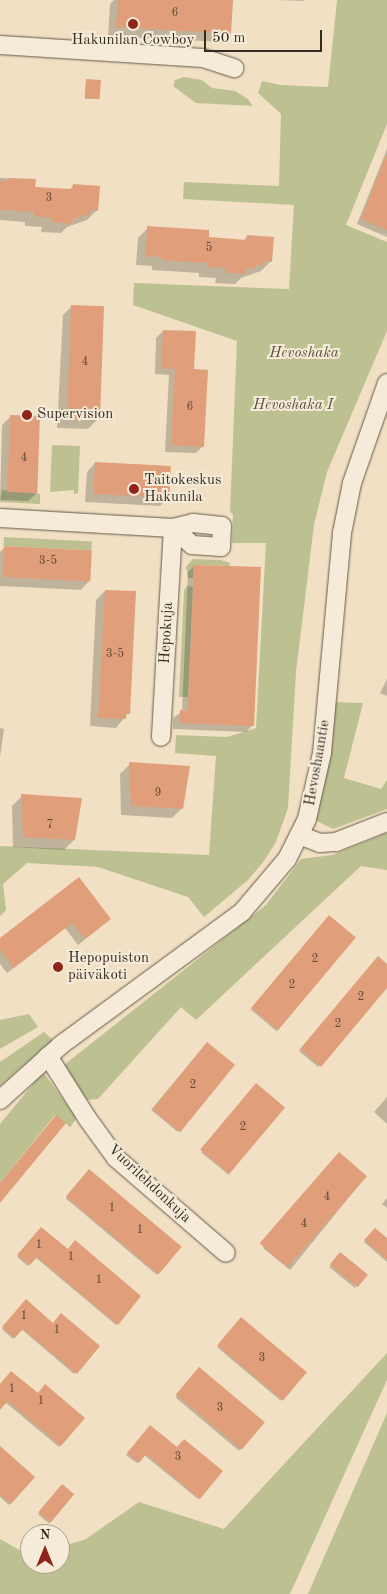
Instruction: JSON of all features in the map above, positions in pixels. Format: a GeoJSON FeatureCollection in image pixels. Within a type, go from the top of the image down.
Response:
{"type":"FeatureCollection","features":[{"type":"Feature","properties":{"kind":"street"},"geometry":{"type":"LineString","coordinates":[[0,45],[203,58],[234,68]]}},
{"type":"Feature","properties":{"kind":"street","name":"Hevoshaantie"},"geometry":{"type":"LineString","coordinates":[[0,1100],[48,1056],[242,912],[274,878],[299,835],[315,794],[322,753],[342,533],[352,483],[387,383]]}},
{"type":"Feature","properties":{"kind":"street","name":"Hepokuja"},"geometry":{"type":"LineString","coordinates":[[0,518],[172,528],[161,738]]}},
{"type":"Feature","properties":{"kind":"street"},"geometry":{"type":"LineString","coordinates":[[299,835],[320,843],[336,842],[387,822]]}},
{"type":"Feature","properties":{"kind":"street","name":"Vuorilehdonkuja"},"geometry":{"type":"LineString","coordinates":[[48,1056],[87,1118],[116,1158],[226,1253]]}},
{"type":"Feature","properties":{"kind":"green space","name":"Hevoshaka"},"geometry":{"type":"Polygon","coordinates":[[[337,0],[387,0],[387,124],[346,225],[387,242],[387,331],[327,472],[314,525],[296,672],[288,808],[276,842],[264,861],[248,880],[204,917],[188,897],[98,867],[27,863],[3,884],[6,910],[0,916],[0,846],[209,855],[216,756],[175,753],[176,735],[227,737],[256,728],[266,543],[232,543],[233,514],[230,512],[237,341],[133,305],[134,283],[289,289],[294,205],[183,199],[184,182],[279,186],[281,114],[258,93],[262,81],[281,85],[328,87],[337,0]]]}},
{"type":"Feature","properties":{"kind":"green space"},"geometry":{"type":"Polygon","coordinates":[[[184,77],[202,80],[212,88],[235,91],[248,99],[253,106],[196,103],[173,86],[175,80],[184,77]]]}},
{"type":"Feature","properties":{"kind":"green space"},"geometry":{"type":"Polygon","coordinates":[[[52,445],[80,446],[78,493],[74,494],[74,490],[50,492],[52,445]]]}},
{"type":"Feature","properties":{"kind":"green space"},"geometry":{"type":"Polygon","coordinates":[[[2,490],[40,494],[40,504],[0,502],[2,490]]]}},
{"type":"Feature","properties":{"kind":"green space"},"geometry":{"type":"Polygon","coordinates":[[[4,537],[92,542],[91,551],[4,546],[4,537]]]}},
{"type":"Feature","properties":{"kind":"green space"},"geometry":{"type":"Polygon","coordinates":[[[193,559],[221,560],[230,563],[229,566],[194,565],[193,578],[188,578],[186,567],[193,559]]]}},
{"type":"Feature","properties":{"kind":"green space"},"geometry":{"type":"Polygon","coordinates":[[[187,586],[193,587],[188,697],[179,697],[184,590],[187,586]]]}},
{"type":"Feature","properties":{"kind":"green space"},"geometry":{"type":"Polygon","coordinates":[[[335,702],[363,703],[344,778],[381,789],[387,780],[387,809],[333,829],[315,820],[330,754],[335,702]]]}},
{"type":"Feature","properties":{"kind":"green space"},"geometry":{"type":"Polygon","coordinates":[[[387,833],[387,870],[361,866],[196,1020],[181,1007],[98,1099],[86,1100],[64,1065],[266,905],[301,859],[332,855],[387,833]]]}},
{"type":"Feature","properties":{"kind":"green space"},"geometry":{"type":"Polygon","coordinates":[[[29,1014],[38,1027],[0,1049],[0,1020],[29,1014]]]}},
{"type":"Feature","properties":{"kind":"green space"},"geometry":{"type":"Polygon","coordinates":[[[44,1032],[53,1040],[0,1086],[0,1062],[44,1032]]]}},
{"type":"Feature","properties":{"kind":"green space"},"geometry":{"type":"Polygon","coordinates":[[[43,1072],[77,1118],[70,1127],[55,1115],[0,1183],[0,1124],[43,1072]]]}},
{"type":"Feature","properties":{"kind":"green space"},"geometry":{"type":"Polygon","coordinates":[[[387,1353],[387,1380],[290,1594],[0,1594],[0,1539],[20,1550],[20,1574],[70,1574],[70,1544],[86,1539],[139,1502],[224,1529],[387,1353]]]}},
{"type":"Feature","properties":{"kind":"green space"},"geometry":{"type":"Polygon","coordinates":[[[387,1413],[387,1594],[308,1594],[387,1413]]]}},
{"type":"Feature","properties":{"kind":"building"},"geometry":{"type":"Polygon","coordinates":[[[118,0],[233,0],[231,34],[116,27],[118,0]]]}},
{"type":"Feature","properties":{"kind":"building"},"geometry":{"type":"Polygon","coordinates":[[[86,79],[101,80],[100,99],[85,98],[86,79]]]}},
{"type":"Feature","properties":{"kind":"building"},"geometry":{"type":"Polygon","coordinates":[[[387,156],[387,230],[361,219],[387,156]]]}},
{"type":"Feature","properties":{"kind":"building"},"geometry":{"type":"Polygon","coordinates":[[[8,178],[36,179],[35,187],[72,189],[73,184],[100,186],[98,211],[90,210],[90,215],[82,215],[82,218],[73,218],[72,224],[51,222],[51,218],[34,216],[34,212],[0,210],[0,181],[8,181],[8,178]]]}},
{"type":"Feature","properties":{"kind":"building"},"geometry":{"type":"Polygon","coordinates":[[[147,226],[209,230],[209,237],[246,240],[247,235],[274,237],[272,262],[264,261],[264,266],[256,265],[256,269],[246,268],[246,274],[225,273],[225,268],[208,267],[208,263],[162,260],[162,257],[146,256],[147,226]]]}},
{"type":"Feature","properties":{"kind":"building"},"geometry":{"type":"Polygon","coordinates":[[[71,305],[104,306],[100,420],[67,419],[71,305]]]}},
{"type":"Feature","properties":{"kind":"building"},"geometry":{"type":"Polygon","coordinates":[[[163,330],[196,331],[194,369],[208,370],[204,447],[171,445],[175,369],[161,368],[163,330]]]}},
{"type":"Feature","properties":{"kind":"building"},"geometry":{"type":"Polygon","coordinates":[[[10,415],[40,416],[37,493],[7,492],[10,415]]]}},
{"type":"Feature","properties":{"kind":"building"},"geometry":{"type":"Polygon","coordinates":[[[95,462],[171,466],[169,498],[93,494],[95,462]]]}},
{"type":"Feature","properties":{"kind":"building"},"geometry":{"type":"Polygon","coordinates":[[[4,546],[92,551],[90,582],[2,577],[4,546]]]}},
{"type":"Feature","properties":{"kind":"building"},"geometry":{"type":"Polygon","coordinates":[[[194,565],[261,567],[254,726],[179,723],[180,710],[188,711],[194,565]]]}},
{"type":"Feature","properties":{"kind":"building"},"geometry":{"type":"Polygon","coordinates":[[[105,590],[136,591],[130,714],[126,714],[126,719],[98,718],[105,590]]]}},
{"type":"Feature","properties":{"kind":"building"},"geometry":{"type":"Polygon","coordinates":[[[129,762],[190,766],[183,809],[131,806],[129,762]]]}},
{"type":"Feature","properties":{"kind":"building"},"geometry":{"type":"Polygon","coordinates":[[[21,794],[82,798],[75,840],[23,837],[21,794]]]}},
{"type":"Feature","properties":{"kind":"building"},"geometry":{"type":"Polygon","coordinates":[[[79,877],[111,919],[85,939],[72,923],[14,968],[0,949],[0,938],[79,877]]]}},
{"type":"Feature","properties":{"kind":"building"},"geometry":{"type":"Polygon","coordinates":[[[329,915],[356,937],[278,1030],[251,1008],[329,915]]]}},
{"type":"Feature","properties":{"kind":"building"},"geometry":{"type":"Polygon","coordinates":[[[378,956],[387,964],[387,988],[321,1067],[300,1049],[378,956]]]}},
{"type":"Feature","properties":{"kind":"building"},"geometry":{"type":"Polygon","coordinates":[[[207,1042],[235,1065],[180,1132],[152,1110],[207,1042]]]}},
{"type":"Feature","properties":{"kind":"building"},"geometry":{"type":"Polygon","coordinates":[[[256,1083],[285,1107],[229,1174],[200,1150],[256,1083]]]}},
{"type":"Feature","properties":{"kind":"building"},"geometry":{"type":"Polygon","coordinates":[[[56,1115],[66,1123],[0,1203],[0,1183],[56,1115]]]}},
{"type":"Feature","properties":{"kind":"building"},"geometry":{"type":"Polygon","coordinates":[[[339,1152],[367,1176],[288,1268],[260,1243],[339,1152]]]}},
{"type":"Feature","properties":{"kind":"building"},"geometry":{"type":"Polygon","coordinates":[[[89,1169],[182,1247],[159,1274],[66,1197],[89,1169]]]}},
{"type":"Feature","properties":{"kind":"building"},"geometry":{"type":"Polygon","coordinates":[[[41,1227],[68,1249],[75,1240],[141,1296],[118,1325],[37,1257],[30,1265],[17,1255],[41,1227]]]}},
{"type":"Feature","properties":{"kind":"building"},"geometry":{"type":"Polygon","coordinates":[[[375,1228],[387,1238],[387,1259],[364,1240],[375,1228]]]}},
{"type":"Feature","properties":{"kind":"building"},"geometry":{"type":"Polygon","coordinates":[[[340,1252],[368,1275],[358,1287],[330,1264],[340,1252]]]}},
{"type":"Feature","properties":{"kind":"building"},"geometry":{"type":"Polygon","coordinates":[[[26,1299],[53,1323],[61,1313],[100,1346],[77,1374],[23,1329],[15,1338],[2,1327],[26,1299]]]}},
{"type":"Feature","properties":{"kind":"building"},"geometry":{"type":"Polygon","coordinates":[[[241,1317],[307,1372],[283,1401],[217,1345],[241,1317]]]}},
{"type":"Feature","properties":{"kind":"building"},"geometry":{"type":"Polygon","coordinates":[[[199,1367],[265,1422],[242,1450],[176,1395],[199,1367]]]}},
{"type":"Feature","properties":{"kind":"building"},"geometry":{"type":"Polygon","coordinates":[[[11,1371],[38,1393],[45,1384],[85,1418],[61,1446],[8,1401],[0,1410],[0,1384],[11,1371]]]}},
{"type":"Feature","properties":{"kind":"building"},"geometry":{"type":"Polygon","coordinates":[[[150,1425],[177,1447],[184,1439],[223,1471],[200,1499],[146,1454],[139,1463],[127,1453],[150,1425]]]}},
{"type":"Feature","properties":{"kind":"building"},"geometry":{"type":"Polygon","coordinates":[[[0,1446],[35,1477],[11,1504],[0,1495],[0,1446]]]}},
{"type":"Feature","properties":{"kind":"building"},"geometry":{"type":"Polygon","coordinates":[[[62,1484],[74,1494],[50,1523],[38,1512],[62,1484]]]}},
{"type":"Feature","properties":{"kind":"place","name":"Hakunilan Cowboy"},"geometry":{"type":"Point","coordinates":[133,24]}},
{"type":"Feature","properties":{"kind":"place","name":"Supervision"},"geometry":{"type":"Point","coordinates":[27,415]}},
{"type":"Feature","properties":{"kind":"place","name":"Taitokeskus Hakunila"},"geometry":{"type":"Point","coordinates":[134,489]}},
{"type":"Feature","properties":{"kind":"place","name":"Hepopuiston päiväkoti"},"geometry":{"type":"Point","coordinates":[58,967]}},
{"type":"Feature","properties":{"kind":"park label","name":"Hevoshaka I"},"geometry":{"type":"Point","coordinates":[293,406]}}]}
